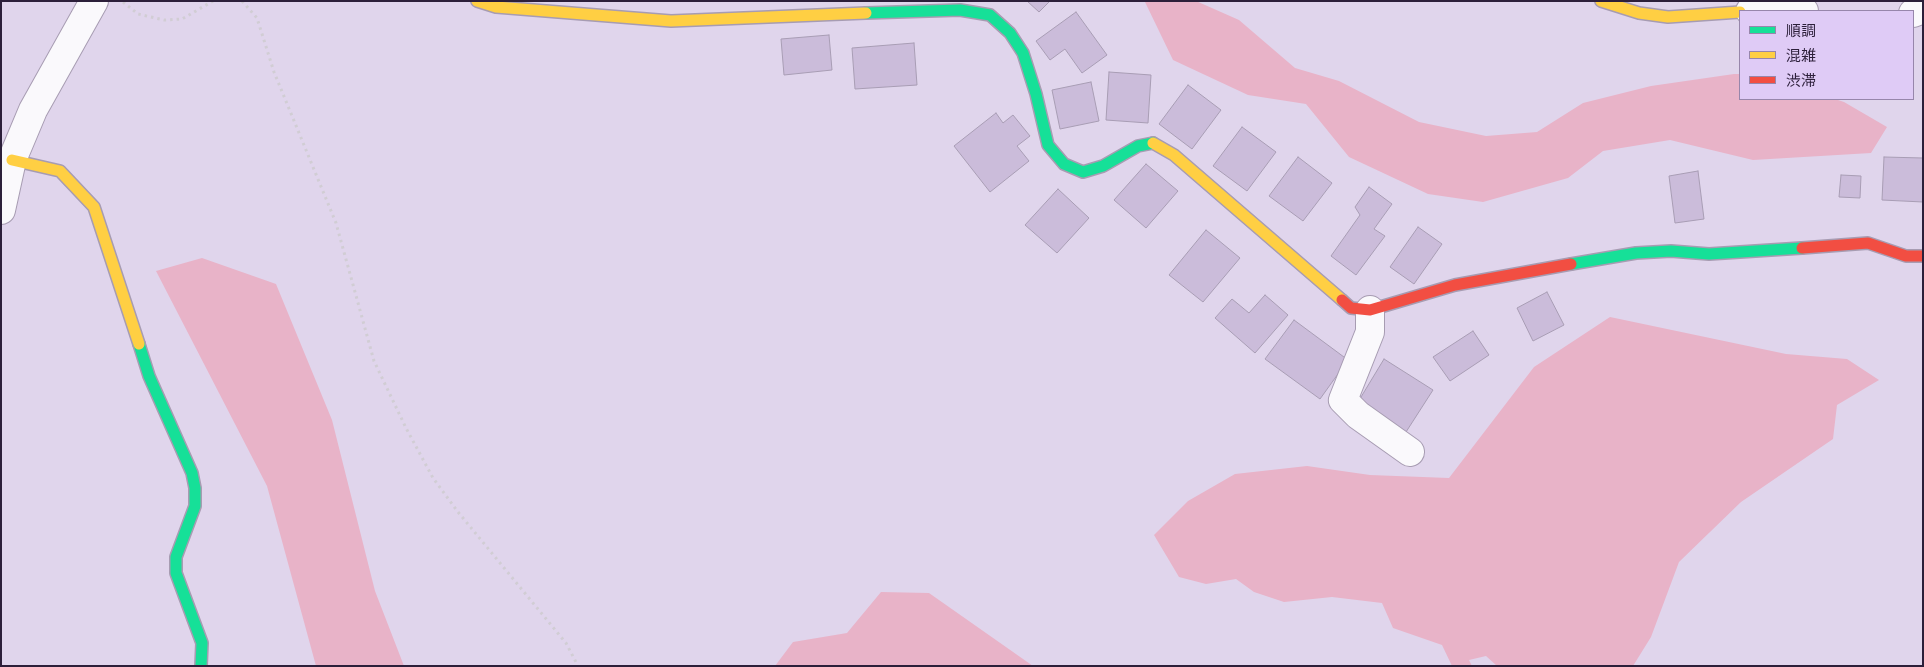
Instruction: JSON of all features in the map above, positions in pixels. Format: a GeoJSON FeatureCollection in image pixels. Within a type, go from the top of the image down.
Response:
{"type":"FeatureCollection","features":[{"type":"Feature","properties":{"kind":"street"},"geometry":{"type":"LineString","coordinates":[[1,210],[12,160],[33,110],[94,1]]}},
{"type":"Feature","properties":{"kind":"street"},"geometry":{"type":"LineString","coordinates":[[477,1],[496,7],[671,21],[848,13],[950,11],[990,15],[1010,33],[1023,53],[1036,94],[1048,145],[1064,164],[1083,172],[1103,166],[1138,146],[1153,143],[1174,154],[1351,308],[1370,310],[1455,285],[1636,253],[1671,251],[1709,254],[1868,243],[1906,256],[1923,256]]}},
{"type":"Feature","properties":{"kind":"street"},"geometry":{"type":"LineString","coordinates":[[1601,1],[1639,13],[1668,17],[1739,12]]}},
{"type":"Feature","properties":{"kind":"street"},"geometry":{"type":"LineString","coordinates":[[1760,10],[1787,10]]}},
{"type":"Feature","properties":{"kind":"street"},"geometry":{"type":"LineString","coordinates":[[12,160],[60,171],[94,207],[148,376],[192,474],[195,488],[195,506],[176,557],[176,573],[202,643],[201,666]]}},
{"type":"Feature","properties":{"kind":"street"},"geometry":{"type":"LineString","coordinates":[[1370,310],[1370,332],[1343,400],[1358,415],[1410,452]]}},
{"type":"Feature","properties":{"kind":"path"},"geometry":{"type":"LineString","coordinates":[[122,1],[138,14],[164,20],[182,19],[213,1]]}},
{"type":"Feature","properties":{"kind":"path"},"geometry":{"type":"LineString","coordinates":[[242,1],[257,18],[274,72],[336,223],[374,361],[406,428],[433,478],[458,512],[566,643],[578,666]]}},
{"type":"Feature","properties":{"kind":"shaded area"},"geometry":{"type":"Polygon","coordinates":[[[1196,1],[1239,20],[1295,68],[1339,81],[1419,122],[1486,136],[1537,132],[1583,103],[1651,86],[1734,74],[1739,74],[1739,100],[1838,100],[1887,127],[1871,153],[1753,160],[1670,140],[1603,151],[1568,178],[1483,202],[1428,194],[1349,157],[1306,104],[1248,95],[1173,60],[1145,2],[1196,1]]]}},
{"type":"Feature","properties":{"kind":"shaded area"},"geometry":{"type":"Polygon","coordinates":[[[202,258],[276,284],[332,420],[375,591],[404,666],[316,666],[267,486],[156,271],[202,258]]]}},
{"type":"Feature","properties":{"kind":"shaded area"},"geometry":{"type":"Polygon","coordinates":[[[1610,317],[1786,354],[1847,359],[1879,380],[1837,405],[1833,439],[1741,502],[1679,562],[1651,637],[1633,666],[1497,666],[1486,656],[1469,660],[1472,666],[1452,666],[1442,645],[1393,628],[1382,603],[1332,597],[1284,602],[1254,592],[1236,579],[1206,584],[1179,577],[1154,535],[1188,501],[1235,474],[1307,466],[1370,475],[1449,478],[1534,367],[1610,317]]]}},
{"type":"Feature","properties":{"kind":"shaded area"},"geometry":{"type":"Polygon","coordinates":[[[881,592],[929,593],[1033,666],[775,666],[793,642],[847,633],[881,592]]]}},
{"type":"Feature","properties":{"kind":"building"},"geometry":{"type":"Polygon","coordinates":[[[1027,1],[1050,1],[1039,12],[1027,1]]]}},
{"type":"Feature","properties":{"kind":"building"},"geometry":{"type":"Polygon","coordinates":[[[1076,12],[1107,55],[1082,73],[1065,49],[1050,60],[1036,41],[1076,12]]]}},
{"type":"Feature","properties":{"kind":"building"},"geometry":{"type":"Polygon","coordinates":[[[829,35],[832,70],[784,75],[781,39],[829,35]]]}},
{"type":"Feature","properties":{"kind":"building"},"geometry":{"type":"Polygon","coordinates":[[[914,43],[917,85],[855,89],[852,48],[914,43]]]}},
{"type":"Feature","properties":{"kind":"building"},"geometry":{"type":"Polygon","coordinates":[[[1109,72],[1151,75],[1148,123],[1106,120],[1109,72]]]}},
{"type":"Feature","properties":{"kind":"building"},"geometry":{"type":"Polygon","coordinates":[[[1091,82],[1099,121],[1060,129],[1052,90],[1091,82]]]}},
{"type":"Feature","properties":{"kind":"building"},"geometry":{"type":"Polygon","coordinates":[[[1188,85],[1221,110],[1192,149],[1159,124],[1188,85]]]}},
{"type":"Feature","properties":{"kind":"building"},"geometry":{"type":"Polygon","coordinates":[[[996,113],[1003,123],[1013,115],[1030,136],[1017,146],[1029,161],[990,192],[954,146],[996,113]]]}},
{"type":"Feature","properties":{"kind":"building"},"geometry":{"type":"Polygon","coordinates":[[[1242,127],[1276,152],[1247,191],[1213,166],[1242,127]]]}},
{"type":"Feature","properties":{"kind":"building"},"geometry":{"type":"Polygon","coordinates":[[[1298,157],[1332,183],[1303,221],[1269,196],[1298,157]]]}},
{"type":"Feature","properties":{"kind":"building"},"geometry":{"type":"Polygon","coordinates":[[[1884,157],[1923,158],[1923,202],[1882,200],[1884,157]]]}},
{"type":"Feature","properties":{"kind":"building"},"geometry":{"type":"Polygon","coordinates":[[[1146,164],[1178,191],[1146,228],[1114,200],[1146,164]]]}},
{"type":"Feature","properties":{"kind":"building"},"geometry":{"type":"Polygon","coordinates":[[[1698,171],[1704,219],[1675,223],[1669,176],[1698,171]]]}},
{"type":"Feature","properties":{"kind":"building"},"geometry":{"type":"Polygon","coordinates":[[[1841,175],[1861,176],[1860,198],[1839,197],[1841,175]]]}},
{"type":"Feature","properties":{"kind":"building"},"geometry":{"type":"Polygon","coordinates":[[[1369,187],[1392,204],[1374,229],[1385,236],[1356,275],[1331,256],[1360,215],[1355,207],[1369,187]]]}},
{"type":"Feature","properties":{"kind":"building"},"geometry":{"type":"Polygon","coordinates":[[[1058,189],[1089,218],[1057,253],[1025,225],[1058,189]]]}},
{"type":"Feature","properties":{"kind":"building"},"geometry":{"type":"Polygon","coordinates":[[[1418,227],[1442,244],[1414,284],[1390,267],[1418,227]]]}},
{"type":"Feature","properties":{"kind":"building"},"geometry":{"type":"Polygon","coordinates":[[[1206,230],[1240,258],[1203,302],[1169,275],[1206,230]]]}},
{"type":"Feature","properties":{"kind":"building"},"geometry":{"type":"Polygon","coordinates":[[[1547,292],[1564,325],[1533,341],[1517,308],[1547,292]]]}},
{"type":"Feature","properties":{"kind":"building"},"geometry":{"type":"Polygon","coordinates":[[[1265,295],[1288,315],[1255,353],[1215,318],[1232,299],[1249,313],[1265,295]]]}},
{"type":"Feature","properties":{"kind":"building"},"geometry":{"type":"Polygon","coordinates":[[[1294,320],[1348,360],[1320,399],[1265,359],[1294,320]]]}},
{"type":"Feature","properties":{"kind":"building"},"geometry":{"type":"Polygon","coordinates":[[[1473,331],[1489,355],[1450,381],[1433,357],[1473,331]]]}},
{"type":"Feature","properties":{"kind":"building"},"geometry":{"type":"Polygon","coordinates":[[[1384,359],[1433,390],[1406,432],[1358,402],[1384,359]]]}},
{"type":"Feature","properties":{"kind":"traffic: fast"},"geometry":{"type":"LineString","coordinates":[[866,13],[960,10],[990,15],[1010,33],[1023,53],[1036,94],[1048,145],[1064,164],[1083,172],[1103,166],[1138,146],[1153,143]]}},
{"type":"Feature","properties":{"kind":"traffic: fast"},"geometry":{"type":"LineString","coordinates":[[1571,264],[1636,253],[1671,251],[1709,254],[1802,248]]}},
{"type":"Feature","properties":{"kind":"traffic: fast"},"geometry":{"type":"LineString","coordinates":[[139,344],[149,376],[192,473],[195,488],[195,506],[176,557],[176,573],[202,643],[201,666]]}},
{"type":"Feature","properties":{"kind":"traffic: slow"},"geometry":{"type":"LineString","coordinates":[[477,1],[496,7],[671,21],[866,13]]}},
{"type":"Feature","properties":{"kind":"traffic: slow"},"geometry":{"type":"LineString","coordinates":[[1601,1],[1639,13],[1668,17],[1739,12]]}},
{"type":"Feature","properties":{"kind":"traffic: slow"},"geometry":{"type":"LineString","coordinates":[[1153,143],[1174,155],[1342,300]]}},
{"type":"Feature","properties":{"kind":"traffic: slow"},"geometry":{"type":"LineString","coordinates":[[12,160],[60,171],[94,207],[139,344]]}},
{"type":"Feature","properties":{"kind":"traffic: jam"},"geometry":{"type":"LineString","coordinates":[[1802,248],[1868,243],[1906,256],[1923,256]]}},
{"type":"Feature","properties":{"kind":"traffic: jam"},"geometry":{"type":"LineString","coordinates":[[1342,300],[1351,308],[1370,310],[1455,285],[1571,264]]}}]}
